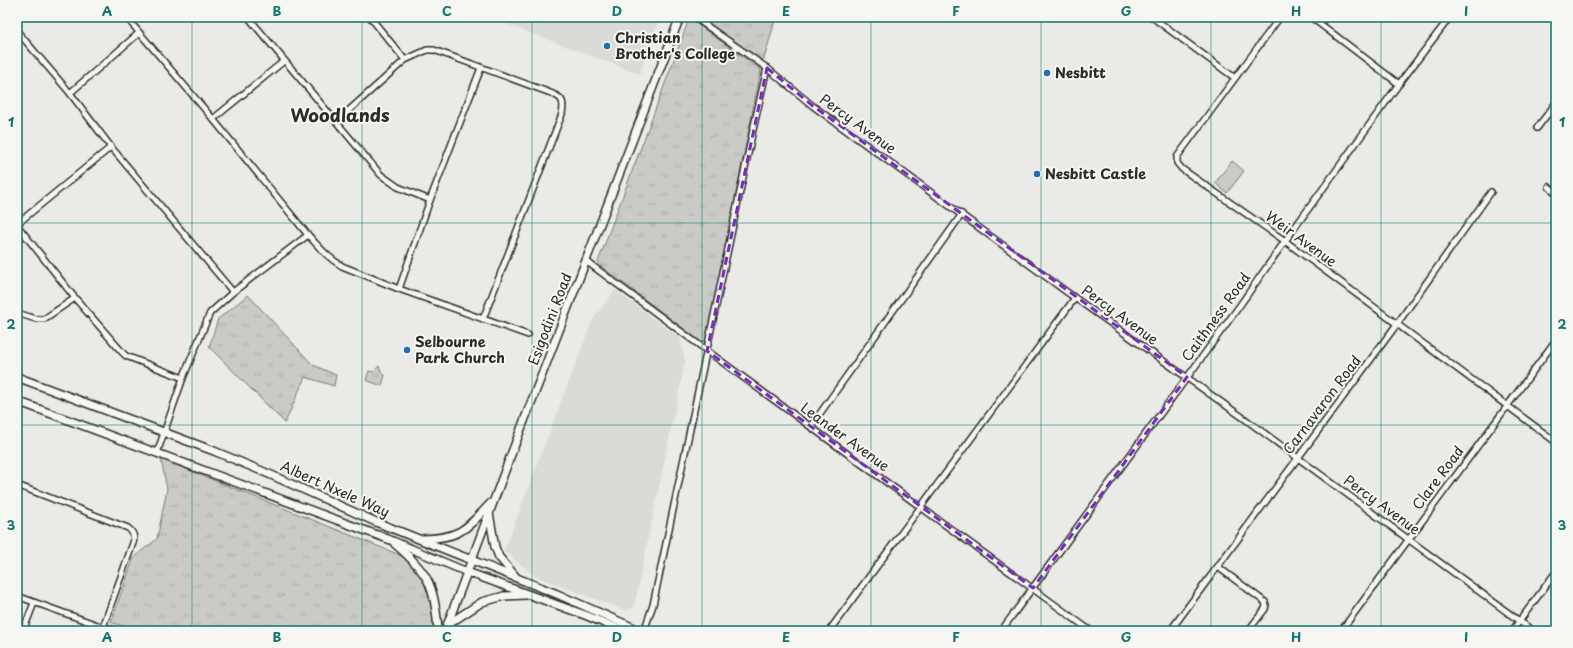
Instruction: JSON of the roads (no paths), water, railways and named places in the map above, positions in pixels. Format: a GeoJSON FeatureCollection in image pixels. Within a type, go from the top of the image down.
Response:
{"type":"FeatureCollection","features":[{"type":"Feature","properties":{"kind":"main road","name":"Esigodini Road"},"geometry":{"type":"LineString","coordinates":[[446,628],[680,17]]}},
{"type":"Feature","properties":{"kind":"main road","name":"Albert Nxele Way"},"geometry":{"type":"LineString","coordinates":[[17,377],[262,471],[376,522],[521,581],[557,594],[640,631]]}},
{"type":"Feature","properties":{"kind":"main road","name":"Albert Nxele Way"},"geometry":{"type":"LineString","coordinates":[[17,401],[388,539],[467,572],[585,615],[624,631]]}},
{"type":"Feature","properties":{"kind":"main road"},"geometry":{"type":"LineString","coordinates":[[418,539],[441,538],[461,532],[494,500]]}},
{"type":"Feature","properties":{"kind":"main road"},"geometry":{"type":"LineString","coordinates":[[489,513],[498,557],[521,581]]}},
{"type":"Feature","properties":{"kind":"main road"},"geometry":{"type":"LineString","coordinates":[[388,539],[412,558],[429,583],[436,604],[438,631]]}},
{"type":"Feature","properties":{"kind":"main road"},"geometry":{"type":"LineString","coordinates":[[446,628],[482,602],[504,596],[530,595]]}},
{"type":"Feature","properties":{"kind":"street"},"geometry":{"type":"LineString","coordinates":[[126,17],[213,119],[324,254],[342,266],[399,289],[528,336]]}},
{"type":"Feature","properties":{"kind":"street"},"geometry":{"type":"LineString","coordinates":[[248,17],[382,175],[389,182],[430,200]]}},
{"type":"Feature","properties":{"kind":"street"},"geometry":{"type":"LineString","coordinates":[[370,17],[405,60]]}},
{"type":"Feature","properties":{"kind":"street","name":"Percy Avenue"},"geometry":{"type":"LineString","coordinates":[[694,17],[767,68],[813,106],[1075,298],[1187,377],[1533,631]]}},
{"type":"Feature","properties":{"kind":"street"},"geometry":{"type":"LineString","coordinates":[[1152,17],[1235,78]]}},
{"type":"Feature","properties":{"kind":"street","name":"Weir Avenue"},"geometry":{"type":"LineString","coordinates":[[1280,17],[1176,157],[1177,163],[1182,169],[1285,241],[1556,442]]}},
{"type":"Feature","properties":{"kind":"street"},"geometry":{"type":"LineString","coordinates":[[1311,17],[1399,84]]}},
{"type":"Feature","properties":{"kind":"street","name":"Caithness Road"},"geometry":{"type":"LineString","coordinates":[[1002,631],[1238,308],[1399,84],[1450,17]]}},
{"type":"Feature","properties":{"kind":"street"},"geometry":{"type":"LineString","coordinates":[[17,31],[70,94],[111,147],[233,292]]}},
{"type":"Feature","properties":{"kind":"street"},"geometry":{"type":"LineString","coordinates":[[70,94],[140,34]]}},
{"type":"Feature","properties":{"kind":"street"},"geometry":{"type":"LineString","coordinates":[[337,121],[405,60],[427,50],[434,50],[557,96],[562,100],[564,107],[562,114],[483,319]]}},
{"type":"Feature","properties":{"kind":"street"},"geometry":{"type":"LineString","coordinates":[[213,119],[284,61]]}},
{"type":"Feature","properties":{"kind":"street"},"geometry":{"type":"LineString","coordinates":[[399,289],[430,200],[481,68]]}},
{"type":"Feature","properties":{"kind":"street"},"geometry":{"type":"LineString","coordinates":[[644,631],[654,605],[767,68]]}},
{"type":"Feature","properties":{"kind":"street"},"geometry":{"type":"LineString","coordinates":[[1537,128],[1556,103]]}},
{"type":"Feature","properties":{"kind":"street"},"geometry":{"type":"LineString","coordinates":[[111,147],[17,224],[75,298],[124,354],[183,378]]}},
{"type":"Feature","properties":{"kind":"street"},"geometry":{"type":"LineString","coordinates":[[1549,187],[1556,192]]}},
{"type":"Feature","properties":{"kind":"street","name":"Carnavaron Road"},"geometry":{"type":"LineString","coordinates":[[1170,631],[1397,324],[1491,192]]}},
{"type":"Feature","properties":{"kind":"street"},"geometry":{"type":"LineString","coordinates":[[811,426],[962,214]]}},
{"type":"Feature","properties":{"kind":"street"},"geometry":{"type":"LineString","coordinates":[[157,454],[183,378],[210,313],[233,292],[308,235]]}},
{"type":"Feature","properties":{"kind":"street","name":"Leander Avenue"},"geometry":{"type":"LineString","coordinates":[[586,260],[707,351],[1091,631]]}},
{"type":"Feature","properties":{"kind":"street"},"geometry":{"type":"LineString","coordinates":[[17,313],[36,319],[44,319],[75,298]]}},
{"type":"Feature","properties":{"kind":"street"},"geometry":{"type":"LineString","coordinates":[[829,631],[1075,298]]}},
{"type":"Feature","properties":{"kind":"street","name":"Clare Road"},"geometry":{"type":"LineString","coordinates":[[1341,631],[1407,539],[1556,340]]}},
{"type":"Feature","properties":{"kind":"street"},"geometry":{"type":"LineString","coordinates":[[17,486],[128,528],[132,531],[134,535],[134,543],[103,627]]}},
{"type":"Feature","properties":{"kind":"street"},"geometry":{"type":"LineString","coordinates":[[1218,567],[1265,602],[1266,605],[1264,609],[1248,631]]}},
{"type":"Feature","properties":{"kind":"street"},"geometry":{"type":"LineString","coordinates":[[1512,631],[1556,572]]}},
{"type":"Feature","properties":{"kind":"street"},"geometry":{"type":"LineString","coordinates":[[17,596],[103,627],[120,631]]}},
{"type":"Feature","properties":{"kind":"street"},"geometry":{"type":"LineString","coordinates":[[23,631],[34,603]]}},
{"type":"Feature","properties":{"kind":"place","name":"Christian Brother's College"},"geometry":{"type":"Point","coordinates":[607,46]}},
{"type":"Feature","properties":{"kind":"place","name":"Nesbitt"},"geometry":{"type":"Point","coordinates":[1047,73]}},
{"type":"Feature","properties":{"kind":"place","name":"Nesbitt Castle"},"geometry":{"type":"Point","coordinates":[1037,174]}},
{"type":"Feature","properties":{"kind":"place","name":"Selbourne Park Church"},"geometry":{"type":"Point","coordinates":[407,350]}},
{"type":"Feature","properties":{"kind":"district","name":"Woodlands"},"geometry":{"type":"Point","coordinates":[340,116]}}]}
